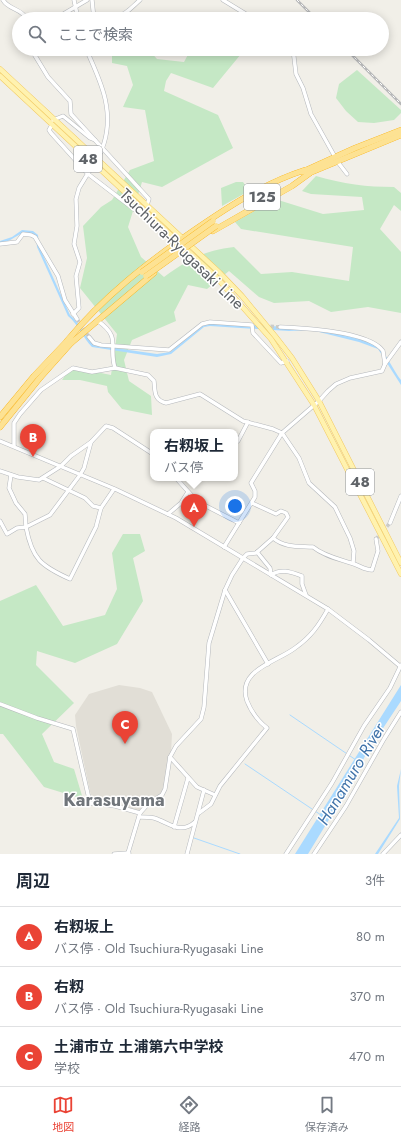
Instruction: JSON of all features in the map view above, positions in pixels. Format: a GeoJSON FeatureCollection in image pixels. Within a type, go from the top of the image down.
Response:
{"type":"FeatureCollection","features":[{"type":"Feature","properties":{"kind":"highway","name":"125"},"geometry":{"type":"LineString","coordinates":[[0,417],[30,381],[69,342],[144,274],[214,223],[263,197],[307,171],[401,130]]}},
{"type":"Feature","properties":{"kind":"highway","name":"125"},"geometry":{"type":"LineString","coordinates":[[336,159],[401,135]]}},
{"type":"Feature","properties":{"kind":"highway"},"geometry":{"type":"LineString","coordinates":[[69,342],[88,316],[102,301],[152,260],[182,238],[232,205],[267,185],[307,171]]}},
{"type":"Feature","properties":{"kind":"highway"},"geometry":{"type":"LineString","coordinates":[[69,342],[98,321],[139,285],[191,246],[217,228],[292,186],[307,171]]}},
{"type":"Feature","properties":{"kind":"highway","name":"125"},"geometry":{"type":"LineString","coordinates":[[0,426],[69,342]]}},
{"type":"Feature","properties":{"kind":"main road","name":"Tsuchiura-Ryugasaki Line"},"geometry":{"type":"LineString","coordinates":[[0,69],[144,211],[217,278],[271,339],[314,405],[401,574]]}},
{"type":"Feature","properties":{"kind":"main road","name":"Tsuchiura-Ryugasaki Line"},"geometry":{"type":"LineString","coordinates":[[0,76],[147,205],[242,296],[292,358],[319,401],[401,563]]}},
{"type":"Feature","properties":{"kind":"street"},"geometry":{"type":"LineString","coordinates":[[3,0],[7,6],[22,12]]}},
{"type":"Feature","properties":{"kind":"street"},"geometry":{"type":"LineString","coordinates":[[74,0],[77,12]]}},
{"type":"Feature","properties":{"kind":"street"},"geometry":{"type":"LineString","coordinates":[[67,12],[87,0]]}},
{"type":"Feature","properties":{"kind":"street"},"geometry":{"type":"LineString","coordinates":[[92,0],[93,12]]}},
{"type":"Feature","properties":{"kind":"street"},"geometry":{"type":"LineString","coordinates":[[125,12],[140,0]]}},
{"type":"Feature","properties":{"kind":"street"},"geometry":{"type":"LineString","coordinates":[[223,0],[243,12]]}},
{"type":"Feature","properties":{"kind":"street"},"geometry":{"type":"LineString","coordinates":[[35,56],[48,77],[70,101],[71,114],[95,140],[101,150],[149,199],[147,205]]}},
{"type":"Feature","properties":{"kind":"street"},"geometry":{"type":"LineString","coordinates":[[73,314],[79,308],[76,276],[80,262],[74,244],[77,226],[76,199],[79,188],[101,150],[108,121],[108,108],[102,82],[89,56]]}},
{"type":"Feature","properties":{"kind":"street"},"geometry":{"type":"LineString","coordinates":[[294,56],[296,74],[303,88],[311,114],[336,159],[347,174]]}},
{"type":"Feature","properties":{"kind":"street"},"geometry":{"type":"LineString","coordinates":[[95,140],[90,138],[63,116],[53,122],[49,130],[50,133],[89,172],[135,210],[144,211]]}},
{"type":"Feature","properties":{"kind":"street"},"geometry":{"type":"LineString","coordinates":[[0,244],[17,242],[23,234],[35,237],[58,276],[64,300],[77,319]]}},
{"type":"Feature","properties":{"kind":"street"},"geometry":{"type":"LineString","coordinates":[[98,321],[111,332],[114,346],[113,360],[115,368]]}},
{"type":"Feature","properties":{"kind":"street"},"geometry":{"type":"LineString","coordinates":[[89,337],[94,343],[169,350],[202,324],[210,322],[252,325],[253,333],[281,362],[286,361]]}},
{"type":"Feature","properties":{"kind":"street"},"geometry":{"type":"LineString","coordinates":[[280,327],[315,328],[367,341],[380,347],[383,351],[385,364]]}},
{"type":"Feature","properties":{"kind":"street"},"geometry":{"type":"LineString","coordinates":[[224,547],[252,503],[255,491],[251,483],[282,433],[336,384],[350,378],[382,371],[385,364],[401,342]]}},
{"type":"Feature","properties":{"kind":"street"},"geometry":{"type":"LineString","coordinates":[[14,446],[14,423],[41,390],[73,368],[92,372],[115,368],[148,375],[154,382],[156,396],[160,401],[166,403],[200,394],[232,415],[248,422],[273,428],[282,433],[299,458],[309,483],[335,507],[350,538],[354,551],[353,563]]}},
{"type":"Feature","properties":{"kind":"street"},"geometry":{"type":"LineString","coordinates":[[238,441],[248,422]]}},
{"type":"Feature","properties":{"kind":"street"},"geometry":{"type":"LineString","coordinates":[[0,470],[11,475],[39,480],[61,466],[71,456],[91,442],[103,428],[109,427],[150,452]]}},
{"type":"Feature","properties":{"kind":"street"},"geometry":{"type":"LineString","coordinates":[[0,441],[114,489],[168,514],[328,609],[401,666],[390,688],[364,726],[332,783],[286,854]]}},
{"type":"Feature","properties":{"kind":"street"},"geometry":{"type":"LineString","coordinates":[[0,521],[7,534],[17,528],[26,527],[50,515],[84,468],[91,442]]}},
{"type":"Feature","properties":{"kind":"street"},"geometry":{"type":"LineString","coordinates":[[11,475],[9,488],[16,503],[25,514],[26,527],[30,543],[36,556],[48,569],[70,579],[96,527],[101,508],[114,489]]}},
{"type":"Feature","properties":{"kind":"street"},"geometry":{"type":"LineString","coordinates":[[43,478],[85,498],[93,506],[101,508]]}},
{"type":"Feature","properties":{"kind":"street"},"geometry":{"type":"LineString","coordinates":[[179,481],[188,492],[206,506],[239,523]]}},
{"type":"Feature","properties":{"kind":"street"},"geometry":{"type":"LineString","coordinates":[[168,514],[181,503],[188,492]]}},
{"type":"Feature","properties":{"kind":"street"},"geometry":{"type":"LineString","coordinates":[[390,523],[401,496]]}},
{"type":"Feature","properties":{"kind":"street"},"geometry":{"type":"LineString","coordinates":[[114,854],[129,854],[139,815],[148,804],[162,795],[165,789],[170,757],[176,746],[201,719],[204,707],[209,643],[225,590],[242,558],[247,554],[257,552],[273,538],[286,523],[288,517],[286,513],[281,511],[276,514],[252,503]]}},
{"type":"Feature","properties":{"kind":"street"},"geometry":{"type":"LineString","coordinates":[[273,538],[283,545],[314,547],[319,552],[353,563],[367,570],[372,570],[378,551],[376,539]]}},
{"type":"Feature","properties":{"kind":"street"},"geometry":{"type":"LineString","coordinates":[[257,552],[270,568],[271,575]]}},
{"type":"Feature","properties":{"kind":"street"},"geometry":{"type":"LineString","coordinates":[[271,575],[277,570],[291,572],[302,576],[302,584],[306,595]]}},
{"type":"Feature","properties":{"kind":"street"},"geometry":{"type":"LineString","coordinates":[[225,590],[268,664]]}},
{"type":"Feature","properties":{"kind":"street"},"geometry":{"type":"LineString","coordinates":[[199,813],[211,804],[215,795],[229,775],[267,728],[260,723],[249,705],[244,689],[253,674],[296,648],[318,627],[328,609]]}},
{"type":"Feature","properties":{"kind":"street"},"geometry":{"type":"LineString","coordinates":[[0,704],[37,718],[73,729],[90,803],[114,806],[139,815],[153,818],[174,827],[189,827],[195,822]]}},
{"type":"Feature","properties":{"kind":"street"},"geometry":{"type":"LineString","coordinates":[[314,854],[346,806],[401,712]]}},
{"type":"Feature","properties":{"kind":"street"},"geometry":{"type":"LineString","coordinates":[[170,757],[197,787],[215,795]]}},
{"type":"Feature","properties":{"kind":"street"},"geometry":{"type":"LineString","coordinates":[[174,827],[188,778]]}},
{"type":"Feature","properties":{"kind":"street"},"geometry":{"type":"LineString","coordinates":[[188,854],[204,790]]}},
{"type":"Feature","properties":{"kind":"street"},"geometry":{"type":"LineString","coordinates":[[383,854],[401,834]]}},
{"type":"Feature","properties":{"kind":"shaded area"},"geometry":{"type":"Polygon","coordinates":[[[119,685],[140,688],[152,692],[172,734],[171,753],[162,795],[148,804],[142,812],[120,805],[92,801],[76,726],[75,715],[89,694],[119,685]]]}},
{"type":"Feature","properties":{"kind":"green space"},"geometry":{"type":"Polygon","coordinates":[[[112,56],[154,56],[157,59],[184,62],[187,56],[239,56],[213,88],[171,73],[166,81],[164,91],[218,115],[233,148],[162,187],[142,182],[128,227],[141,257],[164,277],[181,265],[197,257],[214,251],[234,247],[261,274],[292,272],[349,281],[353,247],[241,229],[235,222],[275,199],[323,214],[364,210],[362,197],[311,194],[302,191],[316,176],[355,184],[394,187],[401,193],[401,211],[394,205],[380,229],[401,252],[401,313],[368,307],[331,312],[309,301],[274,303],[259,297],[229,271],[207,289],[188,285],[174,312],[176,321],[132,340],[124,360],[129,381],[151,396],[152,415],[122,409],[108,392],[107,386],[80,380],[62,380],[71,367],[111,375],[117,334],[80,288],[87,258],[83,226],[101,207],[112,200],[130,170],[154,161],[145,110],[123,107],[133,85],[127,66],[112,63],[112,56]]]}},
{"type":"Feature","properties":{"kind":"green space"},"geometry":{"type":"Polygon","coordinates":[[[357,70],[401,110],[401,113],[394,120],[374,123],[358,122],[346,111],[336,98],[339,84],[357,70]]]}},
{"type":"Feature","properties":{"kind":"green space"},"geometry":{"type":"Polygon","coordinates":[[[236,182],[243,182],[249,191],[222,206],[221,188],[236,182]]]}},
{"type":"Feature","properties":{"kind":"green space"},"geometry":{"type":"Polygon","coordinates":[[[123,534],[140,534],[145,551],[133,558],[143,601],[117,644],[75,663],[37,651],[36,665],[74,703],[42,734],[54,762],[74,769],[83,799],[44,787],[3,734],[0,734],[0,601],[36,585],[63,626],[105,615],[117,589],[112,553],[123,534]]]}},
{"type":"Feature","properties":{"kind":"water"},"geometry":{"type":"Polygon","coordinates":[[[22,230],[33,231],[38,235],[39,246],[70,315],[94,345],[157,354],[170,352],[203,325],[210,323],[272,326],[324,331],[366,340],[379,347],[401,380],[401,385],[378,349],[359,342],[311,330],[289,331],[210,326],[204,327],[171,354],[157,357],[92,347],[75,323],[68,316],[37,247],[36,236],[31,233],[26,233],[0,243],[0,241],[12,237],[22,230]]]}},
{"type":"Feature","properties":{"kind":"water","name":"Hanamuro River"},"geometry":{"type":"Polygon","coordinates":[[[401,685],[401,701],[366,754],[353,780],[308,854],[295,854],[401,685]]]}},
{"type":"Feature","properties":{"kind":"water"},"geometry":{"type":"Polygon","coordinates":[[[401,769],[399,786],[400,819],[378,854],[375,854],[399,818],[397,786],[401,769]]]}},
{"type":"Feature","properties":{"kind":"waterway","name":"Hanamuro River"},"geometry":{"type":"LineString","coordinates":[[290,715],[356,760]]}},
{"type":"Feature","properties":{"kind":"waterway","name":"Hanamuro River"},"geometry":{"type":"LineString","coordinates":[[245,764],[312,809]]}},
{"type":"Feature","properties":{"kind":"waterway","name":"Hanamuro River"},"geometry":{"type":"LineString","coordinates":[[315,811],[321,815]]}},
{"type":"Feature","properties":{"kind":"waterway"},"geometry":{"type":"LineString","coordinates":[[194,838],[240,854]]}},
{"type":"Feature","properties":{"kind":"tunnel"},"geometry":{"type":"LineString","coordinates":[[77,319],[89,337]]}},
{"type":"Feature","properties":{"kind":"tunnel"},"geometry":{"type":"LineString","coordinates":[[265,326],[280,327]]}},
{"type":"Feature","properties":{"kind":"tunnel"},"geometry":{"type":"LineString","coordinates":[[376,539],[390,523]]}},
{"type":"Feature","properties":{"kind":"railway"},"geometry":{"type":"LineString","coordinates":[[297,0],[309,12]]}},
{"type":"Feature","properties":{"kind":"railway"},"geometry":{"type":"LineString","coordinates":[[353,56],[401,104]]}},
{"type":"Feature","properties":{"kind":"place","name":"右籾"},"geometry":{"type":"Point","coordinates":[33,457]}},
{"type":"Feature","properties":{"kind":"place","name":"右籾坂上"},"geometry":{"type":"Point","coordinates":[194,527]}},
{"type":"Feature","properties":{"kind":"place","name":"土浦市立 土浦第六中学校"},"geometry":{"type":"Point","coordinates":[125,744]}},
{"type":"Feature","properties":{"kind":"district","name":"Karasuyama"},"geometry":{"type":"Point","coordinates":[114,800]}}]}
